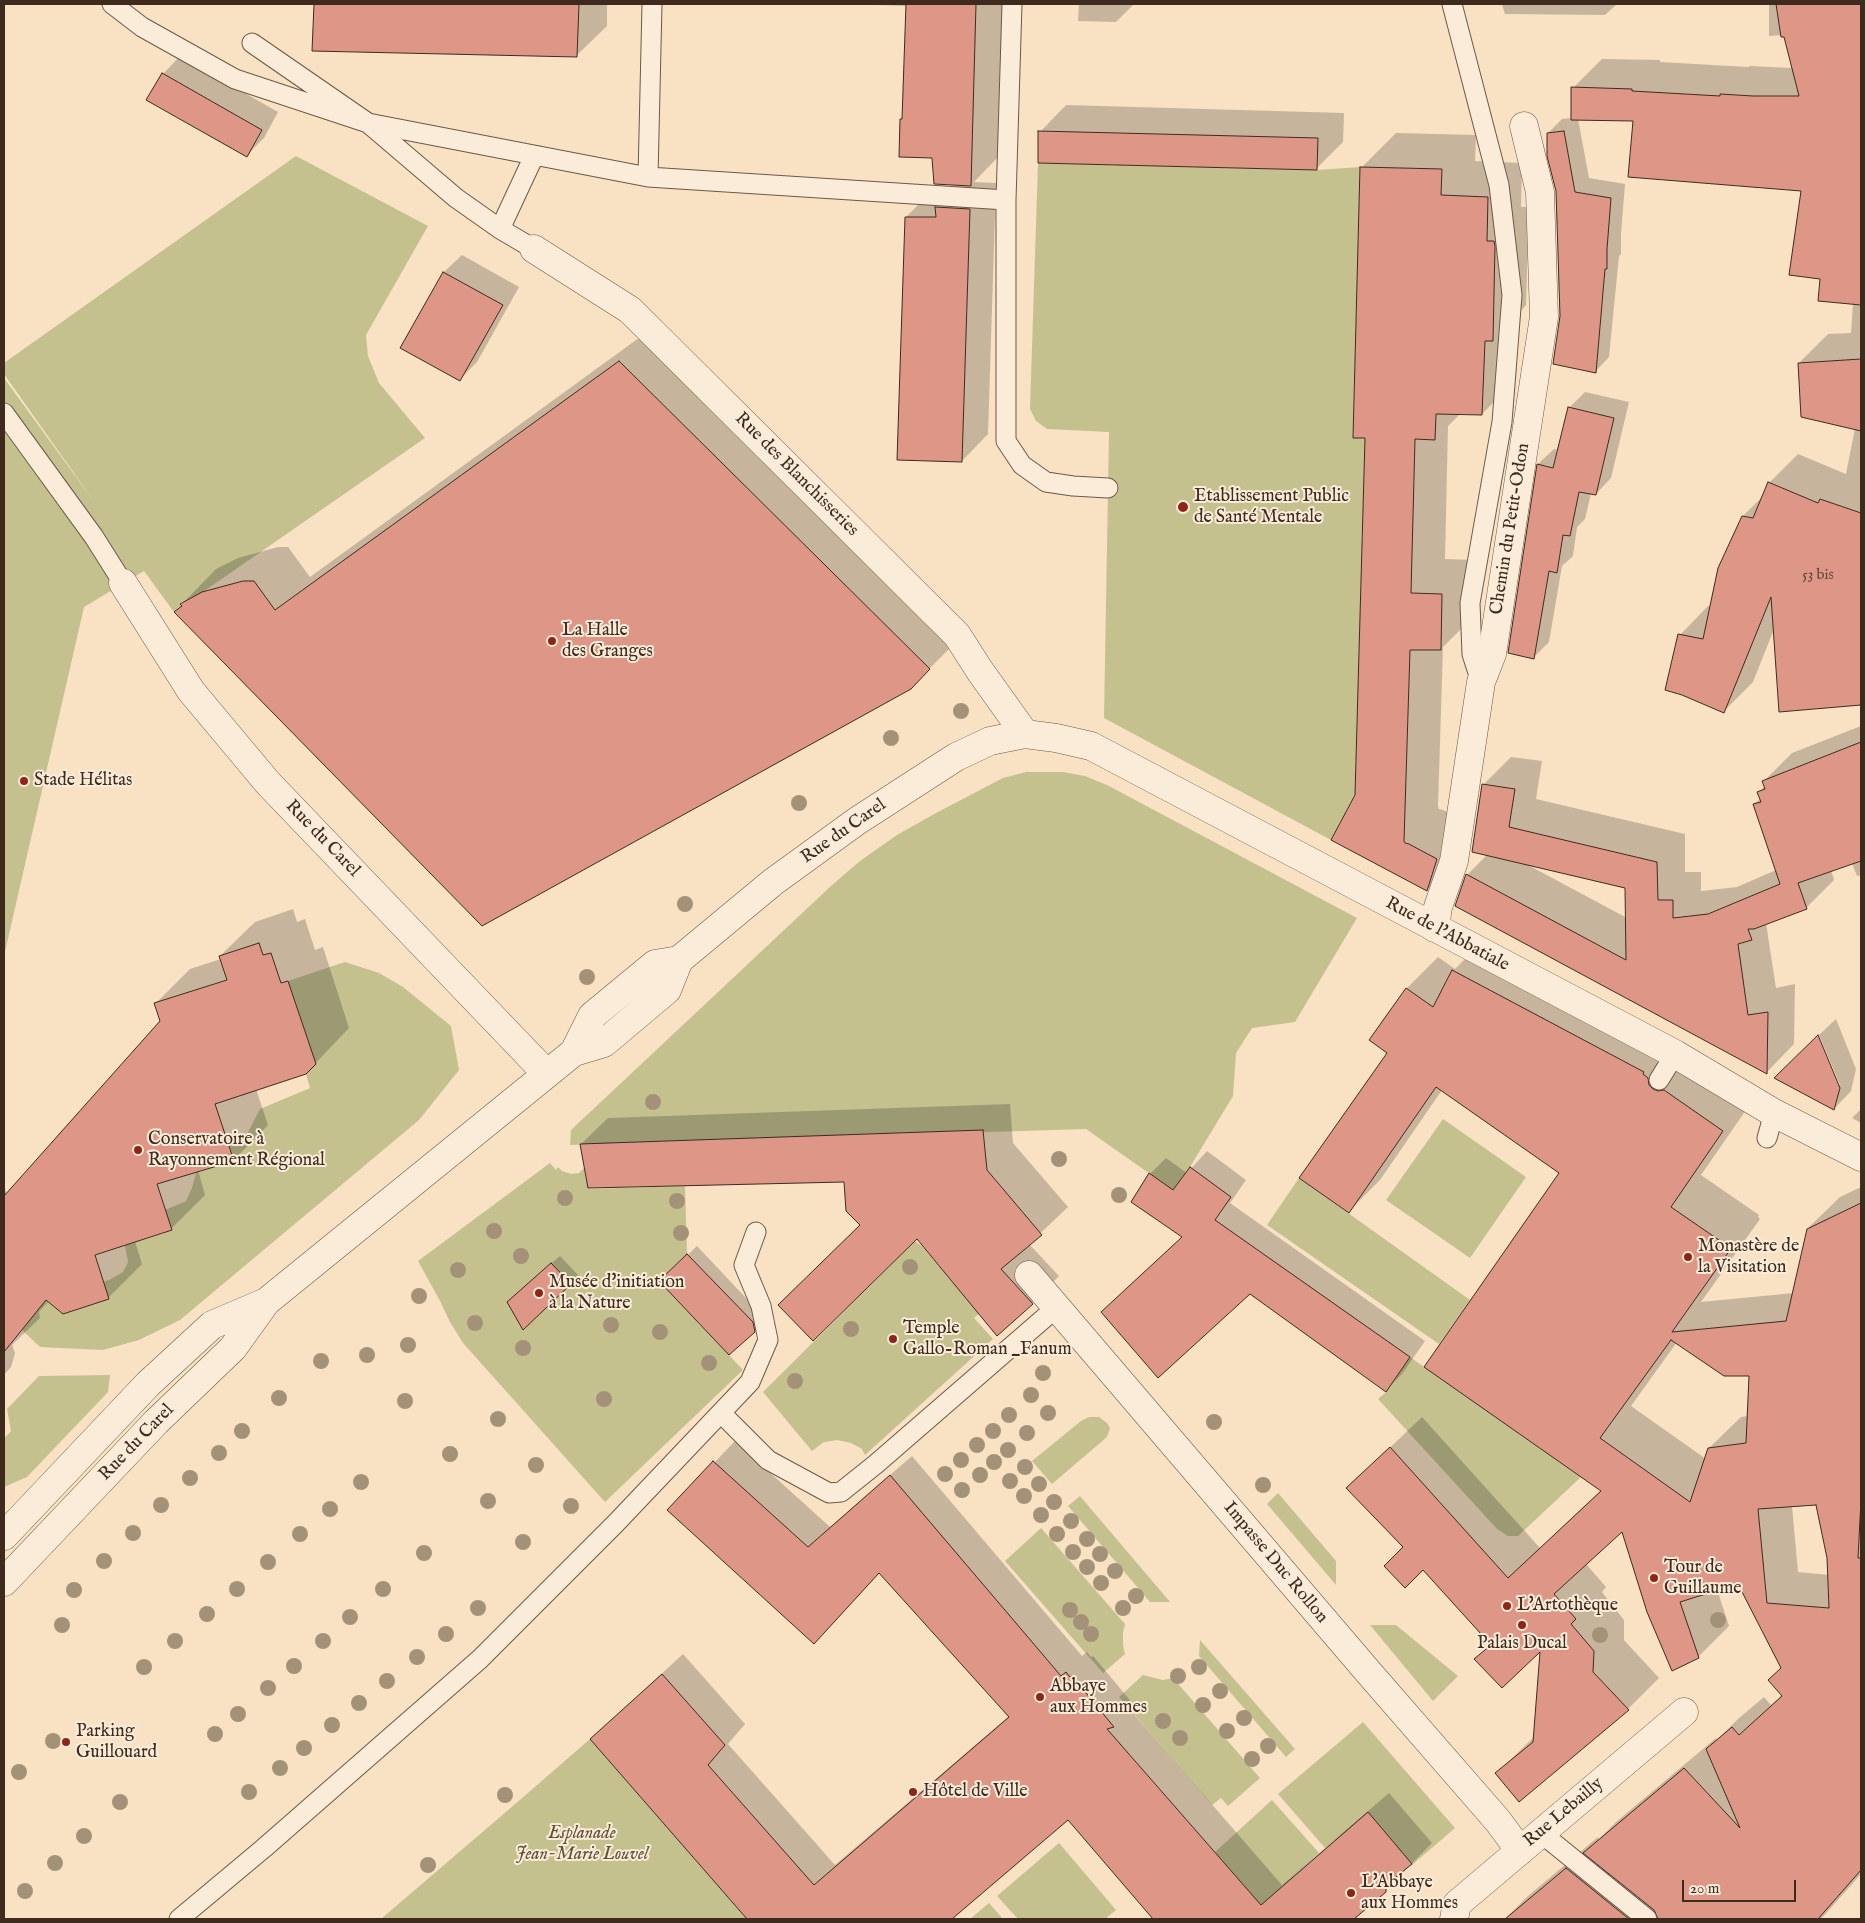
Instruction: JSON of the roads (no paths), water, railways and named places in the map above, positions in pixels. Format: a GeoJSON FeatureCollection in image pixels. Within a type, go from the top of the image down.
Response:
{"type":"FeatureCollection","features":[{"type":"Feature","properties":{"kind":"street","name":"Chemin du Petit-Odon"},"geometry":{"type":"LineString","coordinates":[[1435,928],[1438,907],[1454,861],[1481,682],[1492,654],[1544,317],[1540,192],[1524,126]]}},
{"type":"Feature","properties":{"kind":"street","name":"Rue des Blanchisseries"},"geometry":{"type":"LineString","coordinates":[[534,249],[630,310],[958,635],[980,671],[1026,734]]}},
{"type":"Feature","properties":{"kind":"street","name":"Rue du Carel"},"geometry":{"type":"LineString","coordinates":[[123,583],[191,691],[268,783],[546,1073]]}},
{"type":"Feature","properties":{"kind":"street","name":"Rue de l'Abbatiale"},"geometry":{"type":"LineString","coordinates":[[1026,734],[1056,738],[1091,746],[1675,1054],[1771,1125],[1861,1157]]}},
{"type":"Feature","properties":{"kind":"street","name":"Rue du Carel"},"geometry":{"type":"LineString","coordinates":[[4,1582],[156,1422],[233,1348],[266,1302],[574,1052],[592,1016],[655,964],[679,960],[773,882],[857,821],[956,757],[990,742],[1026,734]]}},
{"type":"Feature","properties":{"kind":"street","name":"Impasse Duc Rollon"},"geometry":{"type":"LineString","coordinates":[[1029,1275],[1498,1821],[1520,1851]]}},
{"type":"Feature","properties":{"kind":"street","name":"Rue du Carel"},"geometry":{"type":"LineString","coordinates":[[4,1536],[148,1384],[212,1325],[266,1302]]}},
{"type":"Feature","properties":{"kind":"street","name":"Rue Lebailly"},"geometry":{"type":"LineString","coordinates":[[1454,1919],[1457,1904],[1684,1712]]}},
{"type":"Feature","properties":{"kind":"lane"},"geometry":{"type":"LineString","coordinates":[[112,4],[142,26],[235,79],[368,123],[648,177],[1006,200]]}},
{"type":"Feature","properties":{"kind":"lane"},"geometry":{"type":"LineString","coordinates":[[648,177],[652,4]]}},
{"type":"Feature","properties":{"kind":"lane"},"geometry":{"type":"LineString","coordinates":[[1012,4],[1006,200],[1006,441],[1022,465],[1046,482],[1108,488]]}},
{"type":"Feature","properties":{"kind":"lane"},"geometry":{"type":"LineString","coordinates":[[1452,4],[1499,185],[1512,295],[1502,422],[1470,603],[1472,654],[1481,682]]}},
{"type":"Feature","properties":{"kind":"lane"},"geometry":{"type":"LineString","coordinates":[[252,43],[368,123],[456,198],[534,249]]}},
{"type":"Feature","properties":{"kind":"lane"},"geometry":{"type":"LineString","coordinates":[[500,228],[534,156]]}},
{"type":"Feature","properties":{"kind":"lane"},"geometry":{"type":"LineString","coordinates":[[4,413],[94,537],[123,583]]}},
{"type":"Feature","properties":{"kind":"lane"},"geometry":{"type":"LineString","coordinates":[[1659,1080],[1675,1054]]}},
{"type":"Feature","properties":{"kind":"lane"},"geometry":{"type":"LineString","coordinates":[[180,1919],[480,1659],[533,1607],[750,1382],[768,1340],[761,1306],[744,1265],[756,1232]]}},
{"type":"Feature","properties":{"kind":"lane"},"geometry":{"type":"LineString","coordinates":[[721,1413],[768,1460],[829,1493],[841,1492],[876,1464],[1057,1307]]}},
{"type":"Feature","properties":{"kind":"lane"},"geometry":{"type":"LineString","coordinates":[[1541,1833],[1647,1919]]}},
{"type":"Feature","properties":{"kind":"place","name":"Etablissement Public de Santé Mentale"},"geometry":{"type":"Point","coordinates":[1183,507]}},
{"type":"Feature","properties":{"kind":"place","name":"La Halle des Granges"},"geometry":{"type":"Point","coordinates":[552,641]}},
{"type":"Feature","properties":{"kind":"place","name":"Stade Hélitas"},"geometry":{"type":"Point","coordinates":[24,781]}},
{"type":"Feature","properties":{"kind":"place","name":"Conservatoire à Rayonnement Régional"},"geometry":{"type":"Point","coordinates":[138,1150]}},
{"type":"Feature","properties":{"kind":"place","name":"Monastère de la Visitation"},"geometry":{"type":"Point","coordinates":[1688,1257]}},
{"type":"Feature","properties":{"kind":"place","name":"Musée d'initiation à la Nature"},"geometry":{"type":"Point","coordinates":[539,1293]}},
{"type":"Feature","properties":{"kind":"place","name":"Temple Gallo-Roman _Fanum"},"geometry":{"type":"Point","coordinates":[893,1339]}},
{"type":"Feature","properties":{"kind":"place","name":"Tour de Guillaume"},"geometry":{"type":"Point","coordinates":[1654,1578]}},
{"type":"Feature","properties":{"kind":"place","name":"L'Artothèque"},"geometry":{"type":"Point","coordinates":[1507,1606]}},
{"type":"Feature","properties":{"kind":"place","name":"Palais Ducal"},"geometry":{"type":"Point","coordinates":[1522,1625]}},
{"type":"Feature","properties":{"kind":"place","name":"Abbaye aux Hommes"},"geometry":{"type":"Point","coordinates":[1040,1697]}},
{"type":"Feature","properties":{"kind":"place","name":"Parking Guillouard"},"geometry":{"type":"Point","coordinates":[66,1742]}},
{"type":"Feature","properties":{"kind":"place","name":"Hôtel de Ville"},"geometry":{"type":"Point","coordinates":[913,1792]}},
{"type":"Feature","properties":{"kind":"place","name":"L'Abbaye aux Hommes"},"geometry":{"type":"Point","coordinates":[1351,1893]}},
{"type":"Feature","properties":{"kind":"park label","name":"Esplanade Jean-Marie Louvel"},"geometry":{"type":"Point","coordinates":[582,1844]}}]}
